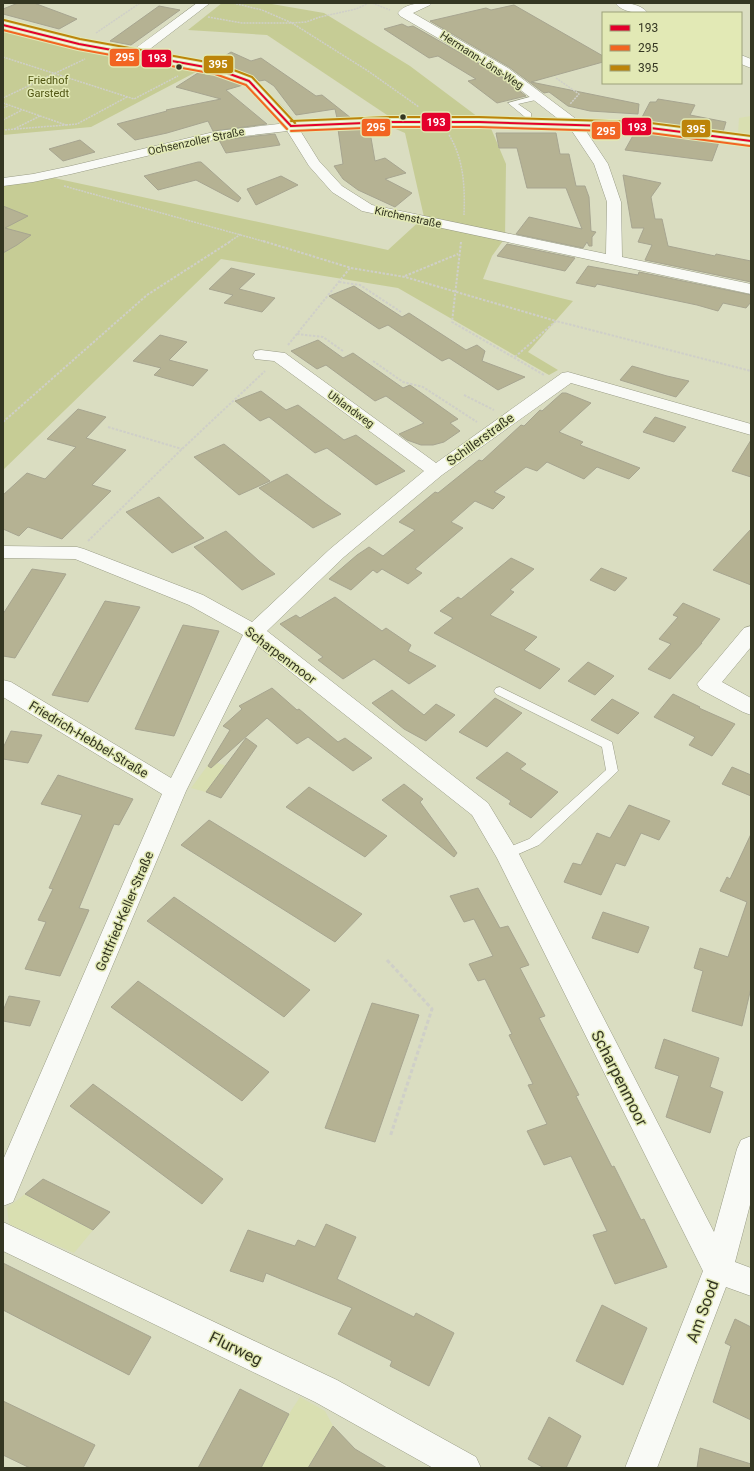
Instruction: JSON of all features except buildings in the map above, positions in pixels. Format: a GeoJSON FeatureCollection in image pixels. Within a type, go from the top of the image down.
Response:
{"type":"FeatureCollection","features":[{"type":"Feature","properties":{"kind":"street"},"geometry":{"type":"LineString","coordinates":[[136,54],[204,3]]}},
{"type":"Feature","properties":{"kind":"street","name":"Hermann-Löns-Weg"},"geometry":{"type":"LineString","coordinates":[[426,3],[412,8],[404,13],[504,71],[575,125],[601,164],[614,202],[614,260]]}},
{"type":"Feature","properties":{"kind":"street"},"geometry":{"type":"LineString","coordinates":[[621,3],[640,12]]}},
{"type":"Feature","properties":{"kind":"street","name":"Kirchenstraße"},"geometry":{"type":"LineString","coordinates":[[3,25],[79,44],[216,69],[249,81],[291,126],[314,163],[337,189],[367,208],[751,289]]}},
{"type":"Feature","properties":{"kind":"street"},"geometry":{"type":"LineString","coordinates":[[742,60],[751,64]]}},
{"type":"Feature","properties":{"kind":"street","name":"Ochsenzoller Straße"},"geometry":{"type":"LineString","coordinates":[[3,182],[33,178],[218,135],[291,126],[390,122],[440,122],[642,127],[751,141]]}},
{"type":"Feature","properties":{"kind":"street","name":"Uhlandweg"},"geometry":{"type":"LineString","coordinates":[[261,355],[279,357],[436,471]]}},
{"type":"Feature","properties":{"kind":"street"},"geometry":{"type":"LineString","coordinates":[[568,377],[751,430]]}},
{"type":"Feature","properties":{"kind":"street","name":"Schillerstraße"},"geometry":{"type":"LineString","coordinates":[[254,632],[337,552],[436,471],[568,377]]}},
{"type":"Feature","properties":{"kind":"street","name":"Scharpenmoor"},"geometry":{"type":"LineString","coordinates":[[3,552],[77,552],[196,600],[254,632],[480,809],[507,854],[718,1270]]}},
{"type":"Feature","properties":{"kind":"street","name":"Gottfried-Keller-Straße"},"geometry":{"type":"LineString","coordinates":[[3,1193],[175,791],[241,661],[254,632]]}},
{"type":"Feature","properties":{"kind":"street"},"geometry":{"type":"LineString","coordinates":[[751,633],[708,684],[751,706]]}},
{"type":"Feature","properties":{"kind":"street","name":"Friedrich-Hebbel-Straße"},"geometry":{"type":"LineString","coordinates":[[3,687],[175,791]]}},
{"type":"Feature","properties":{"kind":"street","name":"Am Sood"},"geometry":{"type":"LineString","coordinates":[[641,1468],[718,1270],[751,1149]]}},
{"type":"Feature","properties":{"kind":"street","name":"Flurweg"},"geometry":{"type":"LineString","coordinates":[[3,1236],[326,1390],[465,1468]]}},
{"type":"Feature","properties":{"kind":"street"},"geometry":{"type":"LineString","coordinates":[[718,1270],[751,1282]]}},
{"type":"Feature","properties":{"kind":"lane"},"geometry":{"type":"LineString","coordinates":[[528,115],[512,102],[537,97]]}},
{"type":"Feature","properties":{"kind":"lane"},"geometry":{"type":"LineString","coordinates":[[500,691],[608,745],[612,771],[534,842],[507,854]]}},
{"type":"Feature","properties":{"kind":"path"},"geometry":{"type":"LineString","coordinates":[[79,44],[140,3]]}},
{"type":"Feature","properties":{"kind":"path"},"geometry":{"type":"LineString","coordinates":[[233,3],[262,10],[292,23],[368,71],[440,122],[457,148],[465,190],[464,228],[458,254],[452,322],[549,378],[568,377]]}},
{"type":"Feature","properties":{"kind":"path"},"geometry":{"type":"LineString","coordinates":[[192,12],[242,23],[292,23],[306,22],[320,17],[356,9],[369,3]]}},
{"type":"Feature","properties":{"kind":"path"},"geometry":{"type":"LineString","coordinates":[[3,57],[134,99],[181,75]]}},
{"type":"Feature","properties":{"kind":"path"},"geometry":{"type":"LineString","coordinates":[[3,98],[88,58]]}},
{"type":"Feature","properties":{"kind":"path"},"geometry":{"type":"LineString","coordinates":[[556,78],[579,94],[560,114]]}},
{"type":"Feature","properties":{"kind":"path"},"geometry":{"type":"LineString","coordinates":[[3,130],[78,124],[127,97]]}},
{"type":"Feature","properties":{"kind":"path"},"geometry":{"type":"LineString","coordinates":[[3,103],[66,124]]}},
{"type":"Feature","properties":{"kind":"path"},"geometry":{"type":"LineString","coordinates":[[3,108],[9,105]]}},
{"type":"Feature","properties":{"kind":"path"},"geometry":{"type":"LineString","coordinates":[[3,120],[23,110]]}},
{"type":"Feature","properties":{"kind":"path"},"geometry":{"type":"LineString","coordinates":[[12,130],[40,116]]}},
{"type":"Feature","properties":{"kind":"path"},"geometry":{"type":"LineString","coordinates":[[33,178],[241,234],[350,268],[404,277],[556,321],[751,371]]}},
{"type":"Feature","properties":{"kind":"path"},"geometry":{"type":"LineString","coordinates":[[3,422],[147,295],[241,234]]}},
{"type":"Feature","properties":{"kind":"path"},"geometry":{"type":"LineString","coordinates":[[404,277],[458,254]]}},
{"type":"Feature","properties":{"kind":"path"},"geometry":{"type":"LineString","coordinates":[[77,552],[279,357],[350,268]]}},
{"type":"Feature","properties":{"kind":"path"},"geometry":{"type":"LineString","coordinates":[[339,282],[360,285],[401,312]]}},
{"type":"Feature","properties":{"kind":"path"},"geometry":{"type":"LineString","coordinates":[[515,357],[556,321]]}},
{"type":"Feature","properties":{"kind":"path"},"geometry":{"type":"LineString","coordinates":[[297,334],[323,338],[343,351]]}},
{"type":"Feature","properties":{"kind":"path"},"geometry":{"type":"LineString","coordinates":[[373,361],[403,382],[423,386],[491,431]]}},
{"type":"Feature","properties":{"kind":"path"},"geometry":{"type":"LineString","coordinates":[[464,395],[510,418]]}},
{"type":"Feature","properties":{"kind":"path"},"geometry":{"type":"LineString","coordinates":[[108,427],[182,449]]}},
{"type":"Feature","properties":{"kind":"path"},"geometry":{"type":"LineString","coordinates":[[387,960],[432,1009],[390,1137]]}},
{"type":"Feature","properties":{"kind":"shaded area"},"geometry":{"type":"Polygon","coordinates":[[[751,116],[751,137],[738,134],[739,118],[751,116]]]}},
{"type":"Feature","properties":{"kind":"shaded area"},"geometry":{"type":"Polygon","coordinates":[[[211,761],[240,770],[214,782],[206,792],[191,788],[211,761]]]}},
{"type":"Feature","properties":{"kind":"shaded area"},"geometry":{"type":"Polygon","coordinates":[[[25,1194],[93,1230],[74,1253],[9,1224],[7,1208],[25,1194]]]}},
{"type":"Feature","properties":{"kind":"shaded area"},"geometry":{"type":"Polygon","coordinates":[[[300,1397],[325,1411],[333,1426],[308,1468],[261,1468],[289,1414],[300,1397]]]}},
{"type":"Feature","properties":{"kind":"green space"},"geometry":{"type":"Polygon","coordinates":[[[222,3],[266,3],[324,13],[410,66],[490,126],[506,164],[505,238],[492,256],[483,279],[573,301],[528,352],[558,370],[549,375],[398,288],[221,259],[3,470],[3,186],[54,178],[388,250],[424,217],[405,133],[391,127],[390,117],[267,35],[188,30],[222,3]]]}},
{"type":"Feature","properties":{"kind":"green space","name":"Friedhof Garstedt"},"geometry":{"type":"Polygon","coordinates":[[[3,27],[76,48],[198,71],[91,127],[3,135],[3,27]]]}},
{"type":"Feature","properties":{"kind":"transit line","name":"395"},"geometry":{"type":"LineString","coordinates":[[4,20],[80,39],[218,64],[252,77],[295,123]]}},
{"type":"Feature","properties":{"kind":"transit line","name":"193"},"geometry":{"type":"LineString","coordinates":[[3,25],[79,44],[216,69],[249,81],[291,126]]}},
{"type":"Feature","properties":{"kind":"transit line","name":"295"},"geometry":{"type":"LineString","coordinates":[[3,30],[78,49],[215,74],[246,85],[287,129]]}},
{"type":"Feature","properties":{"kind":"transit line","name":"395"},"geometry":{"type":"LineString","coordinates":[[291,121],[389,117],[479,117],[643,122],[751,136]]}},
{"type":"Feature","properties":{"kind":"transit line","name":"193"},"geometry":{"type":"LineString","coordinates":[[291,126],[389,122],[479,122],[643,127],[751,141]]}},
{"type":"Feature","properties":{"kind":"transit line","name":"295"},"geometry":{"type":"LineString","coordinates":[[291,131],[389,127],[479,127],[643,132],[750,146]]}}]}
